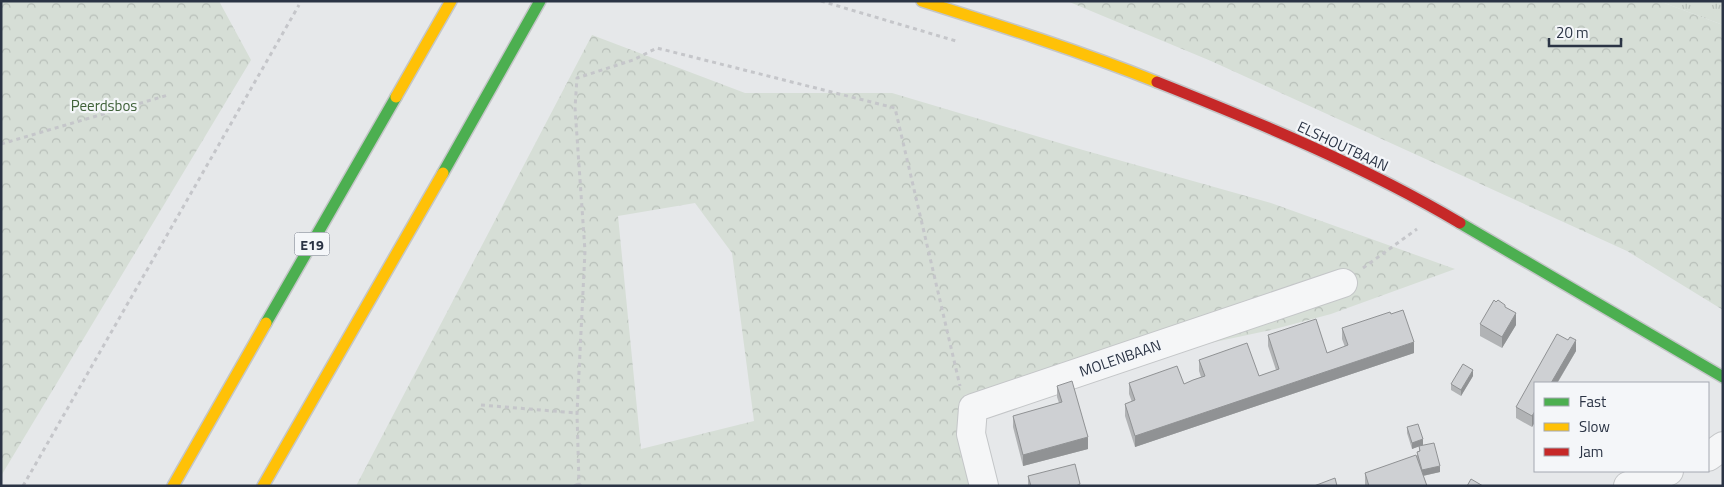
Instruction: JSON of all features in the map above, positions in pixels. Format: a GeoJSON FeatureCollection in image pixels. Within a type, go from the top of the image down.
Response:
{"type":"FeatureCollection","features":[{"type":"Feature","properties":{"kind":"main road","name":"E19"},"geometry":{"type":"LineString","coordinates":[[174,486],[451,1]]}},
{"type":"Feature","properties":{"kind":"main road"},"geometry":{"type":"LineString","coordinates":[[263,486],[540,1]]}},
{"type":"Feature","properties":{"kind":"main road","name":"ELSHOUTBAAN"},"geometry":{"type":"LineString","coordinates":[[922,1],[1094,57],[1196,97],[1320,151],[1440,212],[1723,377]]}},
{"type":"Feature","properties":{"kind":"street","name":"MOLENBAAN"},"geometry":{"type":"LineString","coordinates":[[984,486],[970,434],[973,408],[1343,283]]}},
{"type":"Feature","properties":{"kind":"street"},"geometry":{"type":"LineString","coordinates":[[1709,456],[1723,446]]}},
{"type":"Feature","properties":{"kind":"street"},"geometry":{"type":"LineString","coordinates":[[1628,486],[1666,472]]}},
{"type":"Feature","properties":{"kind":"path"},"geometry":{"type":"LineString","coordinates":[[821,1],[961,43]]}},
{"type":"Feature","properties":{"kind":"path"},"geometry":{"type":"LineString","coordinates":[[23,486],[299,5]]}},
{"type":"Feature","properties":{"kind":"path"},"geometry":{"type":"LineString","coordinates":[[574,486],[580,485],[577,413],[585,251],[575,108],[577,78],[633,60],[656,48],[895,108],[962,396]]}},
{"type":"Feature","properties":{"kind":"path"},"geometry":{"type":"LineString","coordinates":[[1,144],[168,95]]}},
{"type":"Feature","properties":{"kind":"path"},"geometry":{"type":"LineString","coordinates":[[1343,283],[1418,228],[1410,224]]}},
{"type":"Feature","properties":{"kind":"path"},"geometry":{"type":"LineString","coordinates":[[481,405],[577,413]]}},
{"type":"Feature","properties":{"kind":"green space","name":"Peerdsbos"},"geometry":{"type":"Polygon","coordinates":[[[1,1],[219,1],[251,60],[1,476],[1,1]]]}},
{"type":"Feature","properties":{"kind":"green space"},"geometry":{"type":"Polygon","coordinates":[[[1067,1],[1659,1],[1723,25],[1723,310],[1627,251],[1211,61],[1067,1]]]}},
{"type":"Feature","properties":{"kind":"green space"},"geometry":{"type":"Polygon","coordinates":[[[1659,1],[1723,1],[1723,25],[1659,1]]]}},
{"type":"Feature","properties":{"kind":"green space"},"geometry":{"type":"Polygon","coordinates":[[[592,35],[745,93],[892,93],[1083,150],[1271,203],[1455,269],[1331,314],[1275,329],[965,395],[980,486],[356,486],[592,35]],[[695,203],[618,216],[641,449],[754,421],[732,253],[695,203]]]}},
{"type":"Feature","properties":{"kind":"building"},"geometry":{"type":"Polygon","coordinates":[[[1494,300],[1496,302],[1498,300],[1505,307],[1516,313],[1502,337],[1480,324],[1494,300]]]}},
{"type":"Feature","properties":{"kind":"building"},"geometry":{"type":"Polygon","coordinates":[[[1403,310],[1414,342],[1135,436],[1125,404],[1135,400],[1129,383],[1177,366],[1184,384],[1205,376],[1199,360],[1247,343],[1259,376],[1279,369],[1268,335],[1316,319],[1327,353],[1348,345],[1342,328],[1390,312],[1391,314],[1403,310]]]}},
{"type":"Feature","properties":{"kind":"building"},"geometry":{"type":"Polygon","coordinates":[[[1557,334],[1568,340],[1570,337],[1576,340],[1552,382],[1534,382],[1534,413],[1532,416],[1516,407],[1557,334]]]}},
{"type":"Feature","properties":{"kind":"building"},"geometry":{"type":"Polygon","coordinates":[[[1463,364],[1473,370],[1461,390],[1451,384],[1463,364]]]}},
{"type":"Feature","properties":{"kind":"building"},"geometry":{"type":"Polygon","coordinates":[[[1072,381],[1088,437],[1023,455],[1013,416],[1062,402],[1057,386],[1072,381]]]}},
{"type":"Feature","properties":{"kind":"building"},"geometry":{"type":"Polygon","coordinates":[[[1418,424],[1423,439],[1412,443],[1407,427],[1418,424]]]}},
{"type":"Feature","properties":{"kind":"building"},"geometry":{"type":"Polygon","coordinates":[[[1434,443],[1440,466],[1422,470],[1417,452],[1420,451],[1419,446],[1434,443]]]}},
{"type":"Feature","properties":{"kind":"building"},"geometry":{"type":"Polygon","coordinates":[[[1416,455],[1427,486],[1369,486],[1365,473],[1416,455]]]}},
{"type":"Feature","properties":{"kind":"building"},"geometry":{"type":"Polygon","coordinates":[[[1075,464],[1080,484],[1076,486],[1031,486],[1028,476],[1075,464]]]}},
{"type":"Feature","properties":{"kind":"building"},"geometry":{"type":"Polygon","coordinates":[[[1335,478],[1337,486],[1314,486],[1335,478]]]}},
{"type":"Feature","properties":{"kind":"building"},"geometry":{"type":"Polygon","coordinates":[[[1471,479],[1483,486],[1467,486],[1471,479]]]}},
{"type":"Feature","properties":{"kind":"traffic: fast"},"geometry":{"type":"LineString","coordinates":[[443,173],[540,1]]}},
{"type":"Feature","properties":{"kind":"traffic: fast"},"geometry":{"type":"LineString","coordinates":[[266,323],[396,97]]}},
{"type":"Feature","properties":{"kind":"traffic: fast"},"geometry":{"type":"LineString","coordinates":[[1460,223],[1723,377]]}},
{"type":"Feature","properties":{"kind":"traffic: slow"},"geometry":{"type":"LineString","coordinates":[[396,97],[451,1]]}},
{"type":"Feature","properties":{"kind":"traffic: slow"},"geometry":{"type":"LineString","coordinates":[[922,1],[1070,49],[1157,82]]}},
{"type":"Feature","properties":{"kind":"traffic: slow"},"geometry":{"type":"LineString","coordinates":[[263,486],[443,173]]}},
{"type":"Feature","properties":{"kind":"traffic: slow"},"geometry":{"type":"LineString","coordinates":[[173,486],[266,323]]}},
{"type":"Feature","properties":{"kind":"traffic: jam"},"geometry":{"type":"LineString","coordinates":[[1157,82],[1311,146],[1424,202],[1460,223]]}}]}
